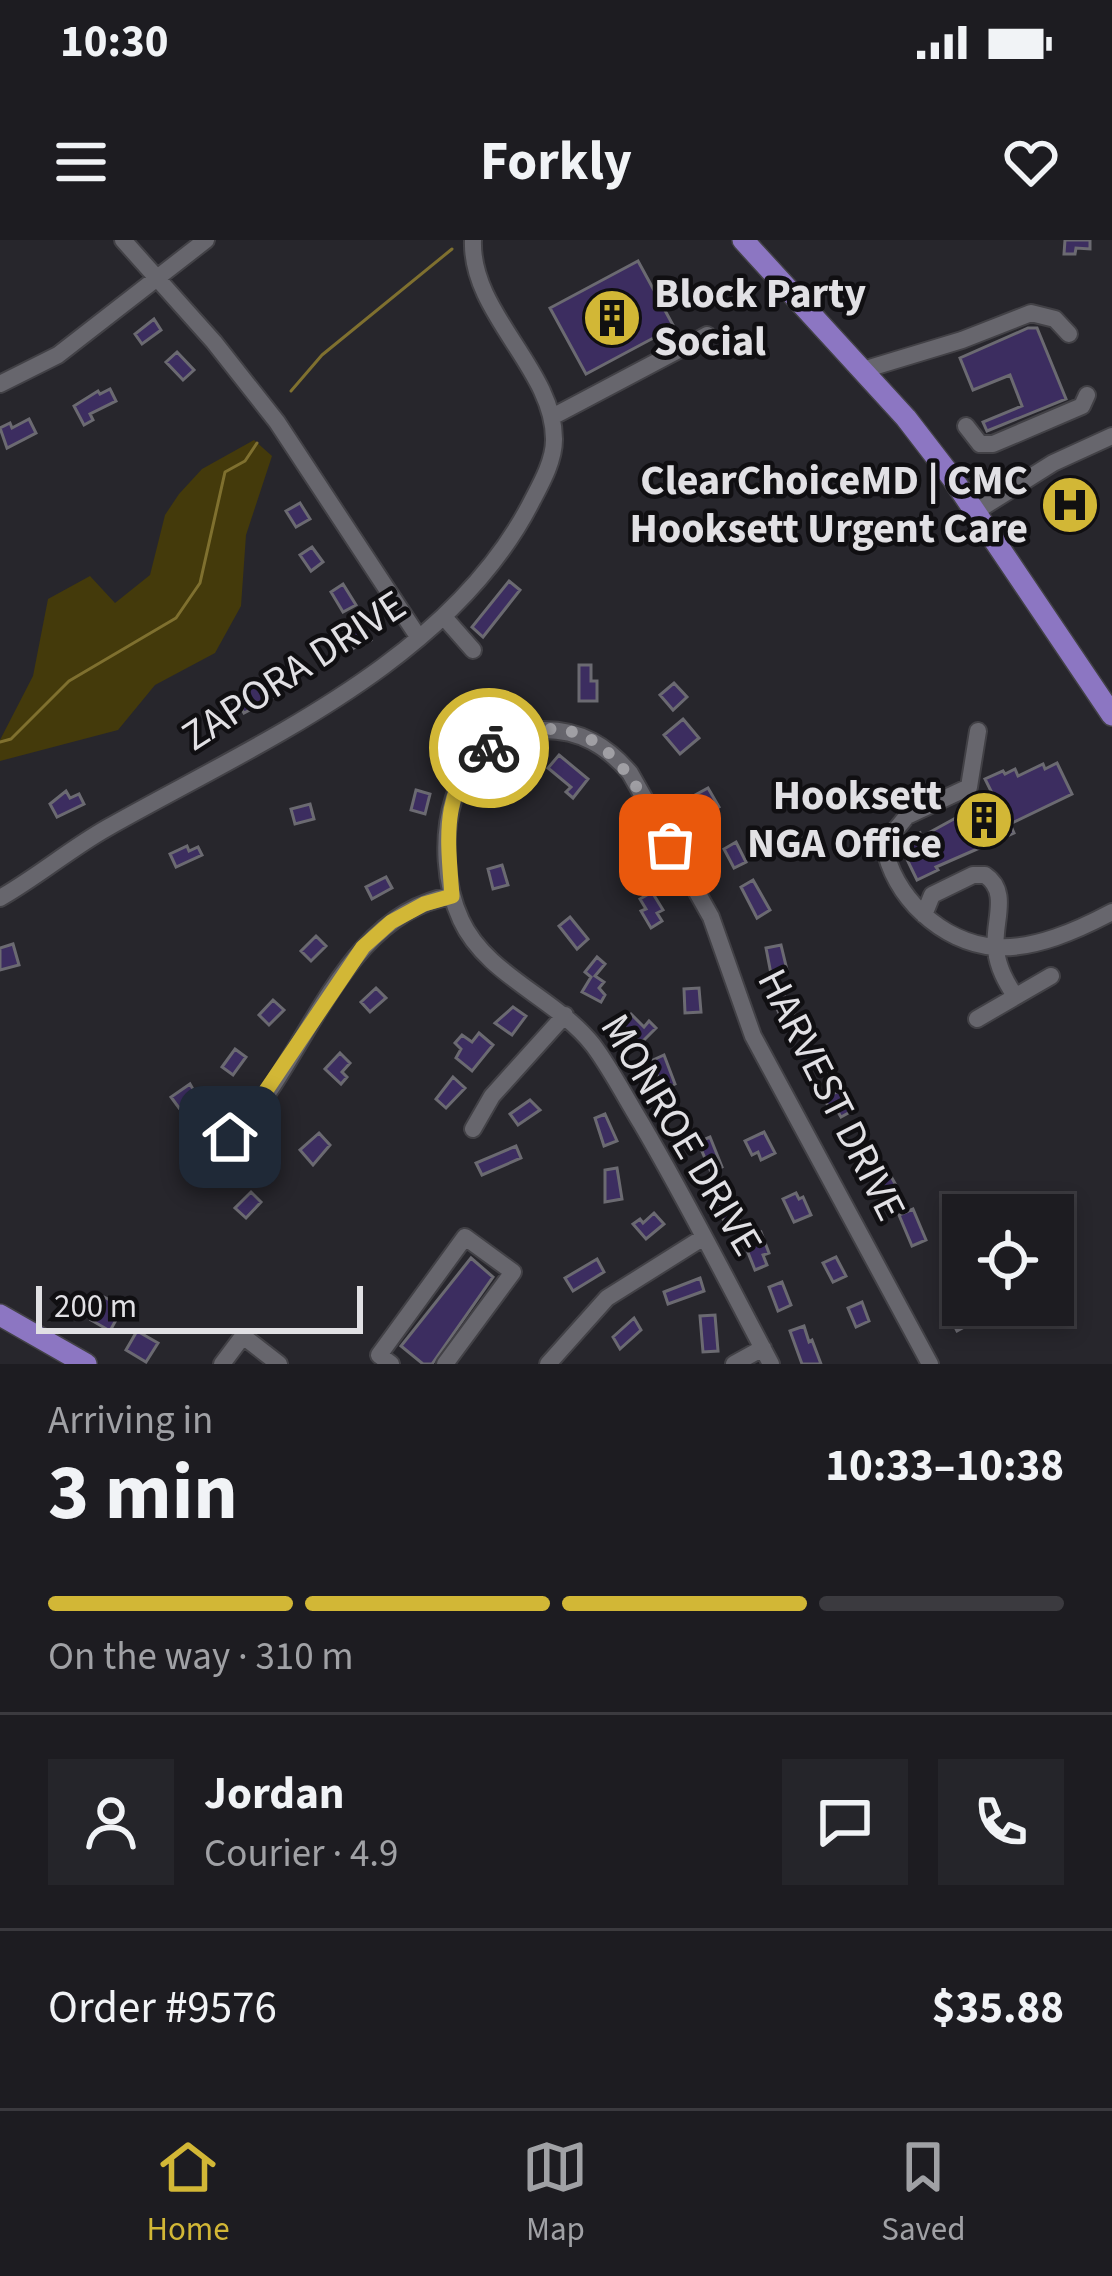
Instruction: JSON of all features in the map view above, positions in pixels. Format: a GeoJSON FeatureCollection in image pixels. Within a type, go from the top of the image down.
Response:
{"type":"FeatureCollection","features":[{"type":"Feature","properties":{"kind":"main road"},"geometry":{"type":"LineString","coordinates":[[743,241],[906,418],[1112,715]]}},
{"type":"Feature","properties":{"kind":"main road"},"geometry":{"type":"LineString","coordinates":[[0,1315],[86,1364]]}},
{"type":"Feature","properties":{"kind":"street"},"geometry":{"type":"LineString","coordinates":[[123,240],[277,422],[419,638]]}},
{"type":"Feature","properties":{"kind":"street"},"geometry":{"type":"LineString","coordinates":[[0,384],[58,355],[206,240]]}},
{"type":"Feature","properties":{"kind":"street"},"geometry":{"type":"LineString","coordinates":[[473,240],[473,256],[486,294],[552,417],[707,335]]}},
{"type":"Feature","properties":{"kind":"street"},"geometry":{"type":"LineString","coordinates":[[863,370],[936,354],[1031,313],[1055,319],[1069,334]]}},
{"type":"Feature","properties":{"kind":"street"},"geometry":{"type":"LineString","coordinates":[[966,427],[980,445],[993,444],[1082,406],[1088,395]]}},
{"type":"Feature","properties":{"kind":"street","name":"ZAPORA DRIVE"},"geometry":{"type":"LineString","coordinates":[[0,898],[99,833],[320,708],[419,638],[485,572],[528,509],[553,452],[552,417]]}},
{"type":"Feature","properties":{"kind":"street"},"geometry":{"type":"LineString","coordinates":[[975,512],[1053,463],[1112,436]]}},
{"type":"Feature","properties":{"kind":"street"},"geometry":{"type":"LineString","coordinates":[[444,616],[473,650]]}},
{"type":"Feature","properties":{"kind":"street","name":"MONROE DRIVE"},"geometry":{"type":"LineString","coordinates":[[593,740],[531,731],[485,750],[467,767],[454,789],[449,814],[452,896],[465,928],[480,948],[565,1016],[604,1061],[767,1356]]}},
{"type":"Feature","properties":{"kind":"street"},"geometry":{"type":"LineString","coordinates":[[978,731],[969,788],[907,817],[889,834],[884,844],[895,878],[924,915],[995,947],[1054,938],[1112,912]]}},
{"type":"Feature","properties":{"kind":"street","name":"HARVEST DRIVE"},"geometry":{"type":"LineString","coordinates":[[593,740],[630,773],[711,916],[753,1036],[930,1364]]}},
{"type":"Feature","properties":{"kind":"street"},"geometry":{"type":"LineString","coordinates":[[924,915],[932,895],[973,875],[996,882],[1000,893],[995,947],[1002,976],[1015,996]]}},
{"type":"Feature","properties":{"kind":"street"},"geometry":{"type":"LineString","coordinates":[[204,1157],[242,1126],[363,947],[407,913],[435,898],[452,896]]}},
{"type":"Feature","properties":{"kind":"street"},"geometry":{"type":"LineString","coordinates":[[977,1019],[1052,976]]}},
{"type":"Feature","properties":{"kind":"street"},"geometry":{"type":"LineString","coordinates":[[473,1129],[492,1096],[565,1016]]}},
{"type":"Feature","properties":{"kind":"street"},"geometry":{"type":"LineString","coordinates":[[391,1364],[379,1355],[465,1237],[512,1272],[445,1364]]}},
{"type":"Feature","properties":{"kind":"street"},"geometry":{"type":"LineString","coordinates":[[548,1364],[607,1298],[704,1237]]}},
{"type":"Feature","properties":{"kind":"street"},"geometry":{"type":"LineString","coordinates":[[222,1364],[240,1340],[248,1340],[279,1364]]}},
{"type":"Feature","properties":{"kind":"street"},"geometry":{"type":"LineString","coordinates":[[734,1364],[767,1356]]}},
{"type":"Feature","properties":{"kind":"shaded area"},"geometry":{"type":"Polygon","coordinates":[[[254,440],[272,456],[246,535],[241,606],[215,653],[155,685],[118,730],[0,761],[0,740],[33,676],[48,599],[90,576],[115,603],[150,575],[165,515],[179,494],[202,469],[254,440]]]}},
{"type":"Feature","properties":{"kind":"building"},"geometry":{"type":"Polygon","coordinates":[[[1065,240],[1090,240],[1090,249],[1076,248],[1075,254],[1064,254],[1065,240]]]}},
{"type":"Feature","properties":{"kind":"building","name":"Block Party Social"},"geometry":{"type":"Polygon","coordinates":[[[638,261],[674,327],[586,374],[550,308],[638,261]]]}},
{"type":"Feature","properties":{"kind":"building"},"geometry":{"type":"Polygon","coordinates":[[[154,319],[161,330],[142,344],[135,334],[154,319]]]}},
{"type":"Feature","properties":{"kind":"building"},"geometry":{"type":"Polygon","coordinates":[[[1037,328],[1066,399],[987,431],[983,422],[1022,406],[1010,375],[973,390],[960,358],[1037,328]]]}},
{"type":"Feature","properties":{"kind":"building"},"geometry":{"type":"Polygon","coordinates":[[[177,352],[194,370],[183,380],[166,362],[177,352]]]}},
{"type":"Feature","properties":{"kind":"building"},"geometry":{"type":"Polygon","coordinates":[[[110,389],[116,401],[90,414],[93,420],[84,425],[74,406],[110,389]]]}},
{"type":"Feature","properties":{"kind":"building"},"geometry":{"type":"Polygon","coordinates":[[[29,419],[36,433],[7,448],[0,428],[29,419]]]}},
{"type":"Feature","properties":{"kind":"building"},"geometry":{"type":"Polygon","coordinates":[[[1070,482],[1091,490],[1077,528],[1055,520],[1070,482]]]}},
{"type":"Feature","properties":{"kind":"building"},"geometry":{"type":"Polygon","coordinates":[[[300,503],[310,519],[296,527],[286,511],[300,503]]]}},
{"type":"Feature","properties":{"kind":"building"},"geometry":{"type":"Polygon","coordinates":[[[312,547],[323,562],[311,571],[300,555],[312,547]]]}},
{"type":"Feature","properties":{"kind":"building"},"geometry":{"type":"Polygon","coordinates":[[[509,581],[520,590],[483,637],[472,627],[509,581]]]}},
{"type":"Feature","properties":{"kind":"building"},"geometry":{"type":"Polygon","coordinates":[[[343,584],[356,605],[343,612],[331,592],[343,584]]]}},
{"type":"Feature","properties":{"kind":"building"},"geometry":{"type":"Polygon","coordinates":[[[364,627],[371,640],[354,648],[347,634],[364,627]]]}},
{"type":"Feature","properties":{"kind":"building"},"geometry":{"type":"Polygon","coordinates":[[[579,665],[591,665],[597,701],[579,701],[579,665]]]}},
{"type":"Feature","properties":{"kind":"building"},"geometry":{"type":"Polygon","coordinates":[[[263,681],[272,698],[244,713],[234,696],[263,681]]]}},
{"type":"Feature","properties":{"kind":"building"},"geometry":{"type":"Polygon","coordinates":[[[674,683],[687,697],[673,710],[660,695],[674,683]]]}},
{"type":"Feature","properties":{"kind":"building"},"geometry":{"type":"Polygon","coordinates":[[[683,719],[699,738],[680,754],[664,735],[683,719]]]}},
{"type":"Feature","properties":{"kind":"building"},"geometry":{"type":"Polygon","coordinates":[[[559,755],[588,779],[573,798],[566,792],[571,787],[548,768],[559,755]]]}},
{"type":"Feature","properties":{"kind":"building","name":"Hooksett NGA Office"},"geometry":{"type":"Polygon","coordinates":[[[1057,763],[1072,794],[1010,824],[1014,833],[917,880],[900,845],[903,842],[994,797],[985,779],[1015,769],[1018,776],[1057,763]]]}},
{"type":"Feature","properties":{"kind":"building"},"geometry":{"type":"Polygon","coordinates":[[[708,788],[719,807],[706,814],[695,795],[708,788]]]}},
{"type":"Feature","properties":{"kind":"building"},"geometry":{"type":"Polygon","coordinates":[[[416,790],[430,794],[425,814],[411,810],[416,790]]]}},
{"type":"Feature","properties":{"kind":"building"},"geometry":{"type":"Polygon","coordinates":[[[66,791],[70,798],[79,794],[84,804],[57,817],[50,804],[66,791]]]}},
{"type":"Feature","properties":{"kind":"building"},"geometry":{"type":"Polygon","coordinates":[[[310,804],[314,819],[295,824],[291,809],[310,804]]]}},
{"type":"Feature","properties":{"kind":"building"},"geometry":{"type":"Polygon","coordinates":[[[736,842],[746,862],[734,868],[724,849],[736,842]]]}},
{"type":"Feature","properties":{"kind":"building"},"geometry":{"type":"Polygon","coordinates":[[[187,846],[189,851],[198,847],[202,855],[176,867],[170,854],[187,846]]]}},
{"type":"Feature","properties":{"kind":"building"},"geometry":{"type":"Polygon","coordinates":[[[502,865],[508,885],[493,889],[488,869],[502,865]]]}},
{"type":"Feature","properties":{"kind":"building"},"geometry":{"type":"Polygon","coordinates":[[[386,877],[392,888],[372,899],[366,887],[386,877]]]}},
{"type":"Feature","properties":{"kind":"building"},"geometry":{"type":"Polygon","coordinates":[[[753,880],[770,910],[757,918],[741,887],[753,880]]]}},
{"type":"Feature","properties":{"kind":"building"},"geometry":{"type":"Polygon","coordinates":[[[652,892],[663,910],[657,913],[662,921],[651,928],[640,899],[652,892]]]}},
{"type":"Feature","properties":{"kind":"building"},"geometry":{"type":"Polygon","coordinates":[[[570,917],[588,939],[577,949],[559,926],[570,917]]]}},
{"type":"Feature","properties":{"kind":"building"},"geometry":{"type":"Polygon","coordinates":[[[316,936],[326,946],[311,961],[301,951],[316,936]]]}},
{"type":"Feature","properties":{"kind":"building"},"geometry":{"type":"Polygon","coordinates":[[[13,944],[19,965],[0,970],[0,948],[13,944]]]}},
{"type":"Feature","properties":{"kind":"building"},"geometry":{"type":"Polygon","coordinates":[[[781,945],[787,970],[771,974],[766,948],[781,945]]]}},
{"type":"Feature","properties":{"kind":"building"},"geometry":{"type":"Polygon","coordinates":[[[597,957],[605,964],[595,976],[604,982],[599,988],[605,995],[601,1002],[582,992],[591,977],[585,972],[597,957]]]}},
{"type":"Feature","properties":{"kind":"building"},"geometry":{"type":"Polygon","coordinates":[[[376,988],[386,998],[370,1012],[361,1002],[376,988]]]}},
{"type":"Feature","properties":{"kind":"building"},"geometry":{"type":"Polygon","coordinates":[[[699,988],[701,1012],[685,1013],[684,989],[699,988]]]}},
{"type":"Feature","properties":{"kind":"building"},"geometry":{"type":"Polygon","coordinates":[[[780,988],[795,1016],[783,1022],[770,993],[780,988]]]}},
{"type":"Feature","properties":{"kind":"building"},"geometry":{"type":"Polygon","coordinates":[[[273,1000],[284,1010],[269,1025],[259,1015],[273,1000]]]}},
{"type":"Feature","properties":{"kind":"building"},"geometry":{"type":"Polygon","coordinates":[[[513,1007],[526,1016],[512,1035],[495,1023],[513,1007]]]}},
{"type":"Feature","properties":{"kind":"building"},"geometry":{"type":"Polygon","coordinates":[[[631,1014],[644,1027],[649,1021],[656,1028],[641,1043],[621,1024],[631,1014]]]}},
{"type":"Feature","properties":{"kind":"building"},"geometry":{"type":"Polygon","coordinates":[[[479,1033],[493,1045],[472,1071],[456,1058],[461,1049],[455,1043],[462,1035],[472,1042],[479,1033]]]}},
{"type":"Feature","properties":{"kind":"building"},"geometry":{"type":"Polygon","coordinates":[[[235,1049],[246,1057],[233,1075],[222,1067],[235,1049]]]}},
{"type":"Feature","properties":{"kind":"building"},"geometry":{"type":"Polygon","coordinates":[[[340,1053],[350,1063],[342,1072],[347,1077],[341,1084],[325,1069],[340,1053]]]}},
{"type":"Feature","properties":{"kind":"building"},"geometry":{"type":"Polygon","coordinates":[[[664,1055],[675,1084],[662,1090],[653,1060],[664,1055]]]}},
{"type":"Feature","properties":{"kind":"building"},"geometry":{"type":"Polygon","coordinates":[[[453,1077],[465,1088],[446,1108],[436,1099],[453,1077]]]}},
{"type":"Feature","properties":{"kind":"building"},"geometry":{"type":"Polygon","coordinates":[[[190,1084],[197,1096],[179,1108],[171,1097],[190,1084]]]}},
{"type":"Feature","properties":{"kind":"building"},"geometry":{"type":"Polygon","coordinates":[[[841,1090],[852,1111],[841,1117],[824,1098],[841,1090]]]}},
{"type":"Feature","properties":{"kind":"building"},"geometry":{"type":"Polygon","coordinates":[[[530,1100],[540,1110],[518,1125],[510,1114],[530,1100]]]}},
{"type":"Feature","properties":{"kind":"building"},"geometry":{"type":"Polygon","coordinates":[[[605,1114],[617,1141],[604,1146],[595,1118],[605,1114]]]}},
{"type":"Feature","properties":{"kind":"building"},"geometry":{"type":"Polygon","coordinates":[[[764,1132],[775,1153],[761,1160],[758,1152],[752,1155],[745,1141],[764,1132]]]}},
{"type":"Feature","properties":{"kind":"building"},"geometry":{"type":"Polygon","coordinates":[[[319,1133],[330,1145],[313,1165],[300,1150],[319,1133]]]}},
{"type":"Feature","properties":{"kind":"building"},"geometry":{"type":"Polygon","coordinates":[[[710,1137],[722,1167],[711,1172],[698,1142],[710,1137]]]}},
{"type":"Feature","properties":{"kind":"building"},"geometry":{"type":"Polygon","coordinates":[[[516,1146],[521,1158],[482,1175],[476,1163],[516,1146]]]}},
{"type":"Feature","properties":{"kind":"building"},"geometry":{"type":"Polygon","coordinates":[[[885,1166],[897,1187],[885,1194],[873,1173],[885,1166]]]}},
{"type":"Feature","properties":{"kind":"building"},"geometry":{"type":"Polygon","coordinates":[[[617,1168],[622,1199],[605,1202],[605,1170],[617,1168]]]}},
{"type":"Feature","properties":{"kind":"building"},"geometry":{"type":"Polygon","coordinates":[[[251,1192],[261,1202],[246,1218],[235,1208],[251,1192]]]}},
{"type":"Feature","properties":{"kind":"building"},"geometry":{"type":"Polygon","coordinates":[[[796,1193],[811,1215],[794,1222],[783,1199],[796,1193]]]}},
{"type":"Feature","properties":{"kind":"building"},"geometry":{"type":"Polygon","coordinates":[[[731,1199],[741,1224],[728,1230],[717,1205],[731,1199]]]}},
{"type":"Feature","properties":{"kind":"building"},"geometry":{"type":"Polygon","coordinates":[[[913,1209],[926,1240],[912,1246],[899,1215],[913,1209]]]}},
{"type":"Feature","properties":{"kind":"building"},"geometry":{"type":"Polygon","coordinates":[[[654,1213],[664,1224],[646,1239],[633,1224],[640,1219],[643,1223],[654,1213]]]}},
{"type":"Feature","properties":{"kind":"building"},"geometry":{"type":"Polygon","coordinates":[[[761,1232],[769,1253],[763,1255],[767,1265],[755,1270],[743,1240],[761,1232]]]}},
{"type":"Feature","properties":{"kind":"building"},"geometry":{"type":"Polygon","coordinates":[[[836,1257],[846,1276],[833,1282],[823,1263],[836,1257]]]}},
{"type":"Feature","properties":{"kind":"building"},"geometry":{"type":"Polygon","coordinates":[[[471,1258],[493,1277],[432,1364],[423,1364],[401,1346],[471,1258]]]}},
{"type":"Feature","properties":{"kind":"building"},"geometry":{"type":"Polygon","coordinates":[[[597,1259],[604,1272],[573,1291],[565,1278],[597,1259]]]}},
{"type":"Feature","properties":{"kind":"building"},"geometry":{"type":"Polygon","coordinates":[[[700,1278],[704,1291],[668,1304],[664,1292],[700,1278]]]}},
{"type":"Feature","properties":{"kind":"building"},"geometry":{"type":"Polygon","coordinates":[[[782,1282],[791,1305],[778,1311],[769,1287],[782,1282]]]}},
{"type":"Feature","properties":{"kind":"building"},"geometry":{"type":"Polygon","coordinates":[[[104,1297],[123,1307],[110,1331],[91,1320],[104,1297]]]}},
{"type":"Feature","properties":{"kind":"building"},"geometry":{"type":"Polygon","coordinates":[[[862,1302],[869,1321],[856,1327],[848,1308],[862,1302]]]}},
{"type":"Feature","properties":{"kind":"building"},"geometry":{"type":"Polygon","coordinates":[[[715,1315],[718,1351],[703,1352],[700,1316],[715,1315]]]}},
{"type":"Feature","properties":{"kind":"building"},"geometry":{"type":"Polygon","coordinates":[[[634,1318],[641,1330],[620,1349],[613,1337],[634,1318]]]}},
{"type":"Feature","properties":{"kind":"building"},"geometry":{"type":"Polygon","coordinates":[[[804,1326],[821,1364],[802,1364],[790,1331],[804,1326]]]}},
{"type":"Feature","properties":{"kind":"building"},"geometry":{"type":"Polygon","coordinates":[[[137,1331],[158,1343],[146,1362],[126,1350],[137,1331]]]}},
{"type":"Feature","properties":{"kind":"waterway"},"geometry":{"type":"LineString","coordinates":[[291,391],[322,355],[452,249]]}},
{"type":"Feature","properties":{"kind":"waterway"},"geometry":{"type":"LineString","coordinates":[[0,742],[11,739],[69,681],[176,618],[200,583],[225,472],[245,461],[257,443]]}},
{"type":"Feature","properties":{"kind":"way so far"},"geometry":{"type":"LineString","coordinates":[[489,748],[507,738],[544,730],[593,740],[630,773],[670,845]]}},
{"type":"Feature","properties":{"kind":"place","name":"Block Party Social"},"geometry":{"type":"Point","coordinates":[612,318]}},
{"type":"Feature","properties":{"kind":"place","name":"ClearChoiceMD | CMC Hooksett Urgent Care"},"geometry":{"type":"Point","coordinates":[1070,505]}},
{"type":"Feature","properties":{"kind":"place","name":"Hooksett NGA Office"},"geometry":{"type":"Point","coordinates":[984,820]}},
{"type":"Feature","properties":{"kind":"route"},"geometry":{"type":"LineString","coordinates":[[230,1137],[363,947],[391,922],[435,898],[452,896],[448,839],[454,789],[467,767],[489,748]]}}]}
